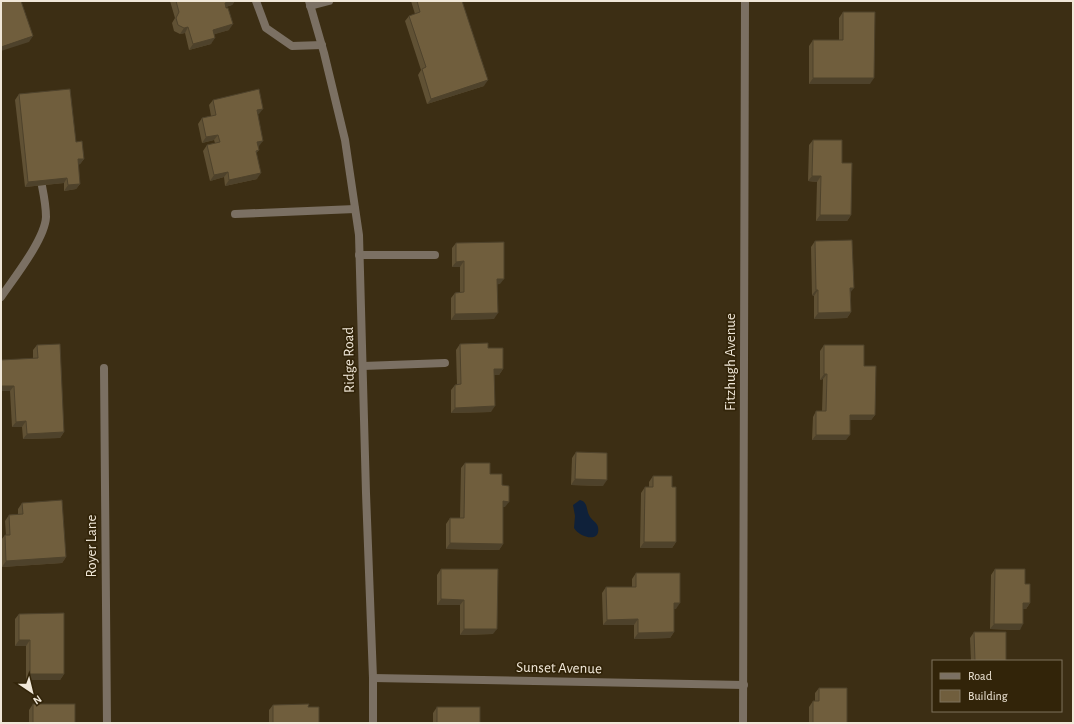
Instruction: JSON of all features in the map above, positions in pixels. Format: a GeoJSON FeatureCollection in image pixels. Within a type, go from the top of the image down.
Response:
{"type":"FeatureCollection","features":[{"type":"Feature","properties":{"kind":"street"},"geometry":{"type":"LineString","coordinates":[[256,1],[266,28],[292,46],[322,45]]}},
{"type":"Feature","properties":{"kind":"street"},"geometry":{"type":"LineString","coordinates":[[309,4],[329,1]]}},
{"type":"Feature","properties":{"kind":"street","name":"Fitzhugh Avenue"},"geometry":{"type":"LineString","coordinates":[[743,723],[745,1]]}},
{"type":"Feature","properties":{"kind":"street","name":"Ridge Road"},"geometry":{"type":"LineString","coordinates":[[309,4],[322,45],[344,140],[359,235],[373,678],[373,723]]}},
{"type":"Feature","properties":{"kind":"street"},"geometry":{"type":"LineString","coordinates":[[1,297],[38,241],[44,227],[46,218],[42,186]]}},
{"type":"Feature","properties":{"kind":"street"},"geometry":{"type":"LineString","coordinates":[[235,214],[355,209]]}},
{"type":"Feature","properties":{"kind":"street"},"geometry":{"type":"LineString","coordinates":[[359,255],[435,254]]}},
{"type":"Feature","properties":{"kind":"street"},"geometry":{"type":"LineString","coordinates":[[363,366],[445,363]]}},
{"type":"Feature","properties":{"kind":"street","name":"Royer Lane"},"geometry":{"type":"LineString","coordinates":[[104,368],[107,723]]}},
{"type":"Feature","properties":{"kind":"street","name":"Sunset Avenue"},"geometry":{"type":"LineString","coordinates":[[373,678],[744,685]]}},
{"type":"Feature","properties":{"kind":"water"},"geometry":{"type":"Polygon","coordinates":[[[580,500],[586,504],[590,517],[598,527],[598,532],[593,537],[585,536],[574,528],[575,516],[573,505],[580,500]]]}},
{"type":"Feature","properties":{"kind":"building"},"geometry":{"type":"Polygon","coordinates":[[[1,1],[21,1],[33,36],[1,47],[1,1]]]}},
{"type":"Feature","properties":{"kind":"building"},"geometry":{"type":"Polygon","coordinates":[[[176,1],[230,1],[225,3],[233,24],[213,30],[215,38],[193,44],[188,27],[184,28],[178,25],[176,18],[179,12],[176,1]]]}},
{"type":"Feature","properties":{"kind":"building"},"geometry":{"type":"Polygon","coordinates":[[[417,1],[462,1],[488,80],[431,99],[422,69],[426,67],[409,16],[420,12],[417,1]]]}},
{"type":"Feature","properties":{"kind":"building"},"geometry":{"type":"Polygon","coordinates":[[[843,12],[875,12],[874,78],[813,78],[813,40],[843,40],[843,12]]]}},
{"type":"Feature","properties":{"kind":"building"},"geometry":{"type":"Polygon","coordinates":[[[70,89],[76,142],[82,141],[84,159],[78,159],[80,184],[68,185],[67,178],[28,182],[19,94],[70,89]]]}},
{"type":"Feature","properties":{"kind":"building"},"geometry":{"type":"Polygon","coordinates":[[[259,89],[263,109],[257,110],[263,141],[257,142],[259,150],[256,151],[261,173],[229,180],[228,172],[214,175],[207,145],[220,142],[218,135],[206,137],[202,118],[216,115],[213,100],[259,89]]]}},
{"type":"Feature","properties":{"kind":"building"},"geometry":{"type":"Polygon","coordinates":[[[813,140],[842,140],[842,163],[852,163],[851,215],[820,215],[821,176],[812,176],[813,140]]]}},
{"type":"Feature","properties":{"kind":"building"},"geometry":{"type":"Polygon","coordinates":[[[852,240],[854,288],[850,288],[851,312],[818,313],[815,241],[852,240]]]}},
{"type":"Feature","properties":{"kind":"building"},"geometry":{"type":"Polygon","coordinates":[[[504,242],[504,279],[497,279],[498,313],[455,314],[455,293],[464,292],[464,261],[456,262],[456,243],[504,242]]]}},
{"type":"Feature","properties":{"kind":"building"},"geometry":{"type":"Polygon","coordinates":[[[488,343],[488,348],[503,348],[503,369],[494,369],[495,406],[455,408],[455,385],[461,384],[460,344],[488,343]]]}},
{"type":"Feature","properties":{"kind":"building"},"geometry":{"type":"Polygon","coordinates":[[[60,344],[64,432],[27,434],[26,421],[16,422],[14,386],[1,386],[1,360],[38,358],[37,345],[60,344]]]}},
{"type":"Feature","properties":{"kind":"building"},"geometry":{"type":"Polygon","coordinates":[[[824,345],[864,345],[864,366],[876,366],[875,415],[850,415],[850,435],[816,435],[816,411],[826,411],[827,374],[824,374],[824,345]]]}},
{"type":"Feature","properties":{"kind":"building"},"geometry":{"type":"Polygon","coordinates":[[[576,452],[607,453],[607,480],[575,479],[576,452]]]}},
{"type":"Feature","properties":{"kind":"building"},"geometry":{"type":"Polygon","coordinates":[[[465,463],[490,463],[490,474],[502,474],[502,485],[509,486],[509,502],[503,501],[503,544],[450,543],[450,518],[464,518],[465,463]]]}},
{"type":"Feature","properties":{"kind":"building"},"geometry":{"type":"Polygon","coordinates":[[[653,476],[672,476],[672,487],[676,487],[676,542],[644,542],[645,487],[653,487],[653,476]]]}},
{"type":"Feature","properties":{"kind":"building"},"geometry":{"type":"Polygon","coordinates":[[[62,500],[66,557],[6,561],[5,535],[10,535],[9,515],[23,514],[22,503],[62,500]]]}},
{"type":"Feature","properties":{"kind":"building"},"geometry":{"type":"Polygon","coordinates":[[[441,569],[498,569],[497,629],[464,629],[464,600],[441,599],[441,569]]]}},
{"type":"Feature","properties":{"kind":"building"},"geometry":{"type":"Polygon","coordinates":[[[995,569],[1025,569],[1025,584],[1030,584],[1030,603],[1023,603],[1023,624],[994,624],[995,569]]]}},
{"type":"Feature","properties":{"kind":"building"},"geometry":{"type":"Polygon","coordinates":[[[636,573],[680,573],[680,603],[674,603],[674,632],[638,633],[638,619],[607,620],[606,587],[636,587],[636,573]]]}},
{"type":"Feature","properties":{"kind":"building"},"geometry":{"type":"Polygon","coordinates":[[[64,613],[64,674],[30,674],[30,640],[19,640],[19,614],[64,613]]]}},
{"type":"Feature","properties":{"kind":"building"},"geometry":{"type":"Polygon","coordinates":[[[974,632],[1006,632],[1006,660],[975,660],[974,632]]]}},
{"type":"Feature","properties":{"kind":"building"},"geometry":{"type":"Polygon","coordinates":[[[819,688],[847,688],[847,723],[813,723],[813,701],[819,701],[819,688]]]}},
{"type":"Feature","properties":{"kind":"building"},"geometry":{"type":"Polygon","coordinates":[[[33,704],[75,704],[75,723],[33,723],[33,704]]]}},
{"type":"Feature","properties":{"kind":"building"},"geometry":{"type":"Polygon","coordinates":[[[309,704],[308,707],[319,707],[319,723],[273,723],[273,705],[309,704]]]}},
{"type":"Feature","properties":{"kind":"building"},"geometry":{"type":"Polygon","coordinates":[[[437,707],[480,707],[480,723],[437,723],[437,707]]]}}]}
